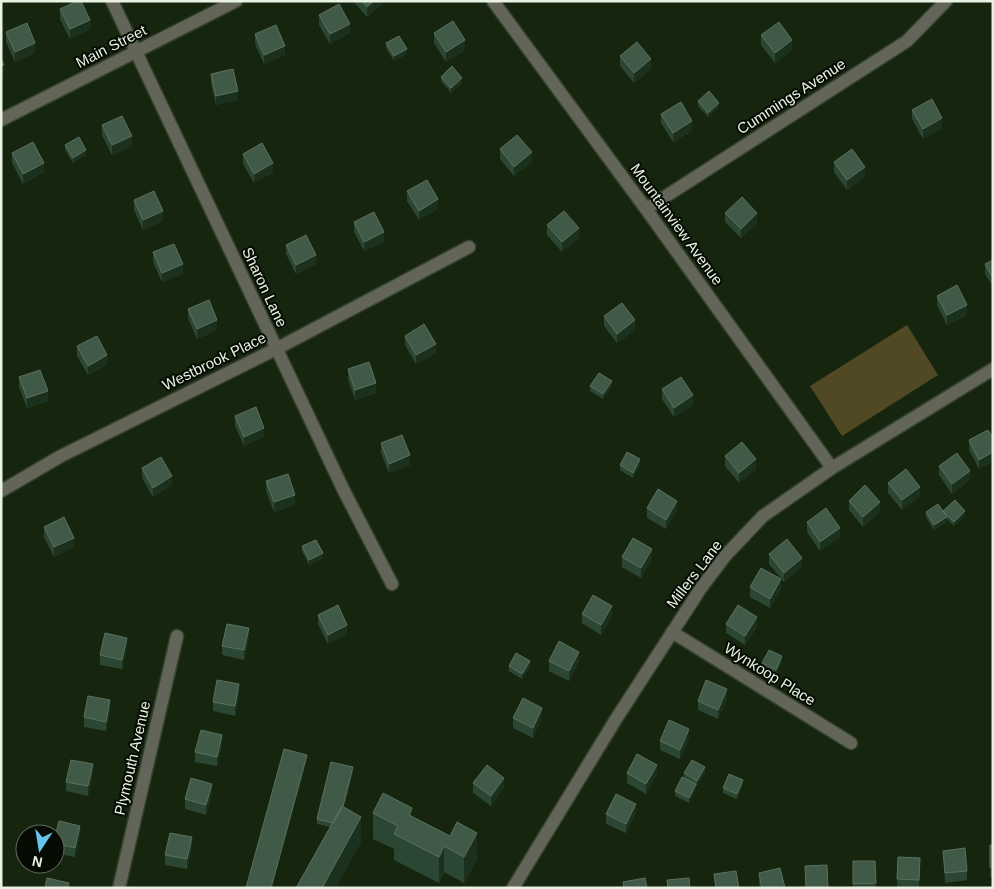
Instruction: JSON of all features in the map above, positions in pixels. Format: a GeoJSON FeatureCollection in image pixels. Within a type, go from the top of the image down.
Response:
{"type":"FeatureCollection","features":[{"type":"Feature","properties":{"kind":"street","name":"Sharon Lane"},"geometry":{"type":"LineString","coordinates":[[112,1],[344,491],[392,584]]}},
{"type":"Feature","properties":{"kind":"street","name":"Main Street"},"geometry":{"type":"LineString","coordinates":[[1,120],[236,1]]}},
{"type":"Feature","properties":{"kind":"street","name":"Mountainview Avenue"},"geometry":{"type":"LineString","coordinates":[[493,1],[646,209],[832,468]]}},
{"type":"Feature","properties":{"kind":"street","name":"Cummings Avenue"},"geometry":{"type":"LineString","coordinates":[[646,209],[907,41],[946,1]]}},
{"type":"Feature","properties":{"kind":"street","name":"Westbrook Place"},"geometry":{"type":"LineString","coordinates":[[1,491],[61,456],[276,349],[469,247]]}},
{"type":"Feature","properties":{"kind":"street","name":"Millers Lane"},"geometry":{"type":"LineString","coordinates":[[513,888],[616,719],[701,588],[721,562],[763,516],[832,468],[993,369]]}},
{"type":"Feature","properties":{"kind":"street","name":"Wynkoop Place"},"geometry":{"type":"LineString","coordinates":[[672,632],[851,743]]}},
{"type":"Feature","properties":{"kind":"street","name":"Plymouth Avenue"},"geometry":{"type":"LineString","coordinates":[[119,888],[177,636]]}},
{"type":"Feature","properties":{"kind":"shaded area"},"geometry":{"type":"Polygon","coordinates":[[[907,325],[938,375],[842,436],[810,386],[907,325]]]}},
{"type":"Feature","properties":{"kind":"building"},"geometry":{"type":"Polygon","coordinates":[[[81,1],[90,20],[70,29],[60,9],[81,1]]]}},
{"type":"Feature","properties":{"kind":"building"},"geometry":{"type":"Polygon","coordinates":[[[362,1],[374,1],[367,7],[362,1]]]}},
{"type":"Feature","properties":{"kind":"building"},"geometry":{"type":"Polygon","coordinates":[[[339,4],[350,24],[330,34],[319,15],[339,4]]]}},
{"type":"Feature","properties":{"kind":"building"},"geometry":{"type":"Polygon","coordinates":[[[453,21],[465,40],[446,52],[434,33],[453,21]]]}},
{"type":"Feature","properties":{"kind":"building"},"geometry":{"type":"Polygon","coordinates":[[[779,22],[792,40],[775,53],[761,35],[779,22]]]}},
{"type":"Feature","properties":{"kind":"building"},"geometry":{"type":"Polygon","coordinates":[[[27,23],[35,43],[15,52],[6,32],[27,23]]]}},
{"type":"Feature","properties":{"kind":"building"},"geometry":{"type":"Polygon","coordinates":[[[276,25],[285,46],[264,55],[255,34],[276,25]]]}},
{"type":"Feature","properties":{"kind":"building"},"geometry":{"type":"Polygon","coordinates":[[[399,36],[407,49],[394,56],[386,43],[399,36]]]}},
{"type":"Feature","properties":{"kind":"building"},"geometry":{"type":"Polygon","coordinates":[[[637,42],[651,59],[634,73],[620,56],[637,42]]]}},
{"type":"Feature","properties":{"kind":"building"},"geometry":{"type":"Polygon","coordinates":[[[452,66],[462,78],[451,88],[441,77],[452,66]]]}},
{"type":"Feature","properties":{"kind":"building"},"geometry":{"type":"Polygon","coordinates":[[[233,69],[238,91],[216,96],[211,74],[233,69]]]}},
{"type":"Feature","properties":{"kind":"building"},"geometry":{"type":"Polygon","coordinates":[[[709,91],[719,103],[708,113],[698,101],[709,91]]]}},
{"type":"Feature","properties":{"kind":"building"},"geometry":{"type":"Polygon","coordinates":[[[932,99],[942,118],[923,129],[912,110],[932,99]]]}},
{"type":"Feature","properties":{"kind":"building"},"geometry":{"type":"Polygon","coordinates":[[[681,102],[692,121],[673,133],[661,114],[681,102]]]}},
{"type":"Feature","properties":{"kind":"building"},"geometry":{"type":"Polygon","coordinates":[[[122,116],[132,136],[112,145],[102,125],[122,116]]]}},
{"type":"Feature","properties":{"kind":"building"},"geometry":{"type":"Polygon","coordinates":[[[517,135],[532,152],[514,167],[500,149],[517,135]]]}},
{"type":"Feature","properties":{"kind":"building"},"geometry":{"type":"Polygon","coordinates":[[[79,137],[86,150],[73,158],[65,145],[79,137]]]}},
{"type":"Feature","properties":{"kind":"building"},"geometry":{"type":"Polygon","coordinates":[[[33,142],[44,163],[23,174],[12,153],[33,142]]]}},
{"type":"Feature","properties":{"kind":"building"},"geometry":{"type":"Polygon","coordinates":[[[262,143],[273,163],[254,174],[243,154],[262,143]]]}},
{"type":"Feature","properties":{"kind":"building"},"geometry":{"type":"Polygon","coordinates":[[[852,149],[865,167],[847,180],[834,162],[852,149]]]}},
{"type":"Feature","properties":{"kind":"building"},"geometry":{"type":"Polygon","coordinates":[[[427,180],[438,199],[419,211],[407,191],[427,180]]]}},
{"type":"Feature","properties":{"kind":"building"},"geometry":{"type":"Polygon","coordinates":[[[154,191],[163,211],[143,220],[134,200],[154,191]]]}},
{"type":"Feature","properties":{"kind":"building"},"geometry":{"type":"Polygon","coordinates":[[[742,197],[757,213],[741,229],[725,213],[742,197]]]}},
{"type":"Feature","properties":{"kind":"building"},"geometry":{"type":"Polygon","coordinates":[[[564,211],[579,228],[562,242],[547,225],[564,211]]]}},
{"type":"Feature","properties":{"kind":"building"},"geometry":{"type":"Polygon","coordinates":[[[374,212],[384,232],[364,242],[354,222],[374,212]]]}},
{"type":"Feature","properties":{"kind":"building"},"geometry":{"type":"Polygon","coordinates":[[[306,235],[316,255],[296,265],[286,245],[306,235]]]}},
{"type":"Feature","properties":{"kind":"building"},"geometry":{"type":"Polygon","coordinates":[[[174,244],[183,264],[162,273],[153,252],[174,244]]]}},
{"type":"Feature","properties":{"kind":"building"},"geometry":{"type":"Polygon","coordinates":[[[993,260],[993,278],[985,264],[993,260]]]}},
{"type":"Feature","properties":{"kind":"building"},"geometry":{"type":"Polygon","coordinates":[[[957,285],[967,305],[947,315],[937,296],[957,285]]]}},
{"type":"Feature","properties":{"kind":"building"},"geometry":{"type":"Polygon","coordinates":[[[209,300],[217,320],[197,329],[188,309],[209,300]]]}},
{"type":"Feature","properties":{"kind":"building"},"geometry":{"type":"Polygon","coordinates":[[[622,303],[635,320],[617,334],[604,316],[622,303]]]}},
{"type":"Feature","properties":{"kind":"building"},"geometry":{"type":"Polygon","coordinates":[[[424,324],[436,344],[416,355],[405,336],[424,324]]]}},
{"type":"Feature","properties":{"kind":"building"},"geometry":{"type":"Polygon","coordinates":[[[97,336],[107,355],[88,366],[77,346],[97,336]]]}},
{"type":"Feature","properties":{"kind":"building"},"geometry":{"type":"Polygon","coordinates":[[[369,362],[376,383],[355,390],[348,369],[369,362]]]}},
{"type":"Feature","properties":{"kind":"building"},"geometry":{"type":"Polygon","coordinates":[[[40,370],[48,391],[27,398],[19,377],[40,370]]]}},
{"type":"Feature","properties":{"kind":"building"},"geometry":{"type":"Polygon","coordinates":[[[599,373],[612,381],[603,394],[590,386],[599,373]]]}},
{"type":"Feature","properties":{"kind":"building"},"geometry":{"type":"Polygon","coordinates":[[[681,377],[693,395],[674,408],[662,389],[681,377]]]}},
{"type":"Feature","properties":{"kind":"building"},"geometry":{"type":"Polygon","coordinates":[[[256,407],[264,428],[244,437],[235,416],[256,407]]]}},
{"type":"Feature","properties":{"kind":"building"},"geometry":{"type":"Polygon","coordinates":[[[988,430],[993,438],[993,452],[979,460],[969,440],[988,430]]]}},
{"type":"Feature","properties":{"kind":"building"},"geometry":{"type":"Polygon","coordinates":[[[402,435],[410,455],[389,464],[381,443],[402,435]]]}},
{"type":"Feature","properties":{"kind":"building"},"geometry":{"type":"Polygon","coordinates":[[[742,442],[756,459],[739,473],[725,456],[742,442]]]}},
{"type":"Feature","properties":{"kind":"building"},"geometry":{"type":"Polygon","coordinates":[[[627,452],[640,459],[633,473],[620,465],[627,452]]]}},
{"type":"Feature","properties":{"kind":"building"},"geometry":{"type":"Polygon","coordinates":[[[957,453],[970,471],[952,484],[939,466],[957,453]]]}},
{"type":"Feature","properties":{"kind":"building"},"geometry":{"type":"Polygon","coordinates":[[[161,457],[172,476],[153,488],[142,468],[161,457]]]}},
{"type":"Feature","properties":{"kind":"building"},"geometry":{"type":"Polygon","coordinates":[[[906,469],[920,487],[902,500],[888,483],[906,469]]]}},
{"type":"Feature","properties":{"kind":"building"},"geometry":{"type":"Polygon","coordinates":[[[288,474],[295,495],[274,502],[266,481],[288,474]]]}},
{"type":"Feature","properties":{"kind":"building"},"geometry":{"type":"Polygon","coordinates":[[[865,485],[880,502],[863,517],[849,501],[865,485]]]}},
{"type":"Feature","properties":{"kind":"building"},"geometry":{"type":"Polygon","coordinates":[[[658,489],[677,501],[666,520],[647,508],[658,489]]]}},
{"type":"Feature","properties":{"kind":"building"},"geometry":{"type":"Polygon","coordinates":[[[955,500],[965,511],[954,522],[943,511],[955,500]]]}},
{"type":"Feature","properties":{"kind":"building"},"geometry":{"type":"Polygon","coordinates":[[[938,504],[947,517],[934,525],[926,512],[938,504]]]}},
{"type":"Feature","properties":{"kind":"building"},"geometry":{"type":"Polygon","coordinates":[[[826,508],[840,528],[820,542],[807,522],[826,508]]]}},
{"type":"Feature","properties":{"kind":"building"},"geometry":{"type":"Polygon","coordinates":[[[64,517],[74,538],[54,547],[44,527],[64,517]]]}},
{"type":"Feature","properties":{"kind":"building"},"geometry":{"type":"Polygon","coordinates":[[[633,538],[652,549],[641,568],[622,557],[633,538]]]}},
{"type":"Feature","properties":{"kind":"building"},"geometry":{"type":"Polygon","coordinates":[[[787,539],[802,558],[784,573],[769,554],[787,539]]]}},
{"type":"Feature","properties":{"kind":"building"},"geometry":{"type":"Polygon","coordinates":[[[316,540],[323,553],[309,560],[302,546],[316,540]]]}},
{"type":"Feature","properties":{"kind":"building"},"geometry":{"type":"Polygon","coordinates":[[[761,568],[781,579],[770,599],[750,587],[761,568]]]}},
{"type":"Feature","properties":{"kind":"building"},"geometry":{"type":"Polygon","coordinates":[[[593,595],[612,606],[601,625],[582,614],[593,595]]]}},
{"type":"Feature","properties":{"kind":"building"},"geometry":{"type":"Polygon","coordinates":[[[338,605],[347,625],[328,635],[318,615],[338,605]]]}},
{"type":"Feature","properties":{"kind":"building"},"geometry":{"type":"Polygon","coordinates":[[[738,605],[757,617],[745,636],[726,624],[738,605]]]}},
{"type":"Feature","properties":{"kind":"building"},"geometry":{"type":"Polygon","coordinates":[[[227,624],[249,628],[244,650],[222,646],[227,624]]]}},
{"type":"Feature","properties":{"kind":"building"},"geometry":{"type":"Polygon","coordinates":[[[105,633],[127,638],[122,660],[100,655],[105,633]]]}},
{"type":"Feature","properties":{"kind":"building"},"geometry":{"type":"Polygon","coordinates":[[[559,641],[579,652],[569,671],[549,661],[559,641]]]}},
{"type":"Feature","properties":{"kind":"building"},"geometry":{"type":"Polygon","coordinates":[[[769,650],[782,656],[776,670],[762,663],[769,650]]]}},
{"type":"Feature","properties":{"kind":"building"},"geometry":{"type":"Polygon","coordinates":[[[516,653],[530,661],[522,674],[509,666],[516,653]]]}},
{"type":"Feature","properties":{"kind":"building"},"geometry":{"type":"Polygon","coordinates":[[[217,680],[239,684],[235,706],[213,702],[217,680]]]}},
{"type":"Feature","properties":{"kind":"building"},"geometry":{"type":"Polygon","coordinates":[[[706,680],[727,689],[718,710],[698,701],[706,680]]]}},
{"type":"Feature","properties":{"kind":"building"},"geometry":{"type":"Polygon","coordinates":[[[88,696],[110,700],[106,722],[84,717],[88,696]]]}},
{"type":"Feature","properties":{"kind":"building"},"geometry":{"type":"Polygon","coordinates":[[[523,698],[542,708],[533,728],[513,718],[523,698]]]}},
{"type":"Feature","properties":{"kind":"building"},"geometry":{"type":"Polygon","coordinates":[[[669,720],[689,729],[680,750],[660,741],[669,720]]]}},
{"type":"Feature","properties":{"kind":"building"},"geometry":{"type":"Polygon","coordinates":[[[201,730],[222,735],[217,757],[195,752],[201,730]]]}},
{"type":"Feature","properties":{"kind":"building"},"geometry":{"type":"Polygon","coordinates":[[[284,749],[307,755],[271,888],[246,888],[284,749]]]}},
{"type":"Feature","properties":{"kind":"building"},"geometry":{"type":"Polygon","coordinates":[[[637,754],[657,765],[646,784],[627,773],[637,754]]]}},
{"type":"Feature","properties":{"kind":"building"},"geometry":{"type":"Polygon","coordinates":[[[71,760],[93,764],[88,786],[66,782],[71,760]]]}},
{"type":"Feature","properties":{"kind":"building"},"geometry":{"type":"Polygon","coordinates":[[[692,760],[705,767],[697,781],[684,773],[692,760]]]}},
{"type":"Feature","properties":{"kind":"building"},"geometry":{"type":"Polygon","coordinates":[[[331,762],[353,767],[343,806],[333,823],[317,819],[331,762]]]}},
{"type":"Feature","properties":{"kind":"building"},"geometry":{"type":"Polygon","coordinates":[[[487,765],[504,778],[491,796],[473,783],[487,765]]]}},
{"type":"Feature","properties":{"kind":"building"},"geometry":{"type":"Polygon","coordinates":[[[729,774],[743,780],[737,794],[723,788],[729,774]]]}},
{"type":"Feature","properties":{"kind":"building"},"geometry":{"type":"Polygon","coordinates":[[[682,777],[696,784],[689,798],[675,791],[682,777]]]}},
{"type":"Feature","properties":{"kind":"building"},"geometry":{"type":"Polygon","coordinates":[[[191,778],[212,784],[206,805],[185,799],[191,778]]]}},
{"type":"Feature","properties":{"kind":"building"},"geometry":{"type":"Polygon","coordinates":[[[383,793],[412,808],[409,815],[450,836],[457,822],[477,833],[464,857],[444,846],[439,857],[394,834],[398,826],[373,813],[383,793]]]}},
{"type":"Feature","properties":{"kind":"building"},"geometry":{"type":"Polygon","coordinates":[[[616,794],[636,804],[626,824],[606,814],[616,794]]]}},
{"type":"Feature","properties":{"kind":"building"},"geometry":{"type":"Polygon","coordinates":[[[342,806],[361,817],[322,888],[296,888],[342,806]]]}},
{"type":"Feature","properties":{"kind":"building"},"geometry":{"type":"Polygon","coordinates":[[[59,821],[80,826],[75,848],[65,846],[65,824],[58,824],[59,821]]]}},
{"type":"Feature","properties":{"kind":"building"},"geometry":{"type":"Polygon","coordinates":[[[170,833],[192,837],[187,859],[165,855],[170,833]]]}},
{"type":"Feature","properties":{"kind":"building"},"geometry":{"type":"Polygon","coordinates":[[[990,845],[993,845],[993,867],[990,867],[990,845]]]}},
{"type":"Feature","properties":{"kind":"building"},"geometry":{"type":"Polygon","coordinates":[[[965,848],[967,871],[945,873],[943,851],[965,848]]]}},
{"type":"Feature","properties":{"kind":"building"},"geometry":{"type":"Polygon","coordinates":[[[898,857],[920,858],[919,880],[897,879],[898,857]]]}},
{"type":"Feature","properties":{"kind":"building"},"geometry":{"type":"Polygon","coordinates":[[[853,861],[875,861],[876,883],[853,884],[853,861]]]}},
{"type":"Feature","properties":{"kind":"building"},"geometry":{"type":"Polygon","coordinates":[[[827,865],[828,888],[806,888],[805,866],[827,865]]]}},
{"type":"Feature","properties":{"kind":"building"},"geometry":{"type":"Polygon","coordinates":[[[780,868],[785,888],[762,888],[759,873],[780,868]]]}},
{"type":"Feature","properties":{"kind":"building"},"geometry":{"type":"Polygon","coordinates":[[[736,871],[739,888],[716,888],[714,874],[736,871]]]}},
{"type":"Feature","properties":{"kind":"building"},"geometry":{"type":"Polygon","coordinates":[[[47,878],[69,883],[68,888],[45,888],[47,878]]]}},
{"type":"Feature","properties":{"kind":"building"},"geometry":{"type":"Polygon","coordinates":[[[645,878],[647,888],[624,888],[623,882],[645,878]]]}},
{"type":"Feature","properties":{"kind":"building"},"geometry":{"type":"Polygon","coordinates":[[[689,878],[690,888],[668,888],[667,880],[689,878]]]}}]}
